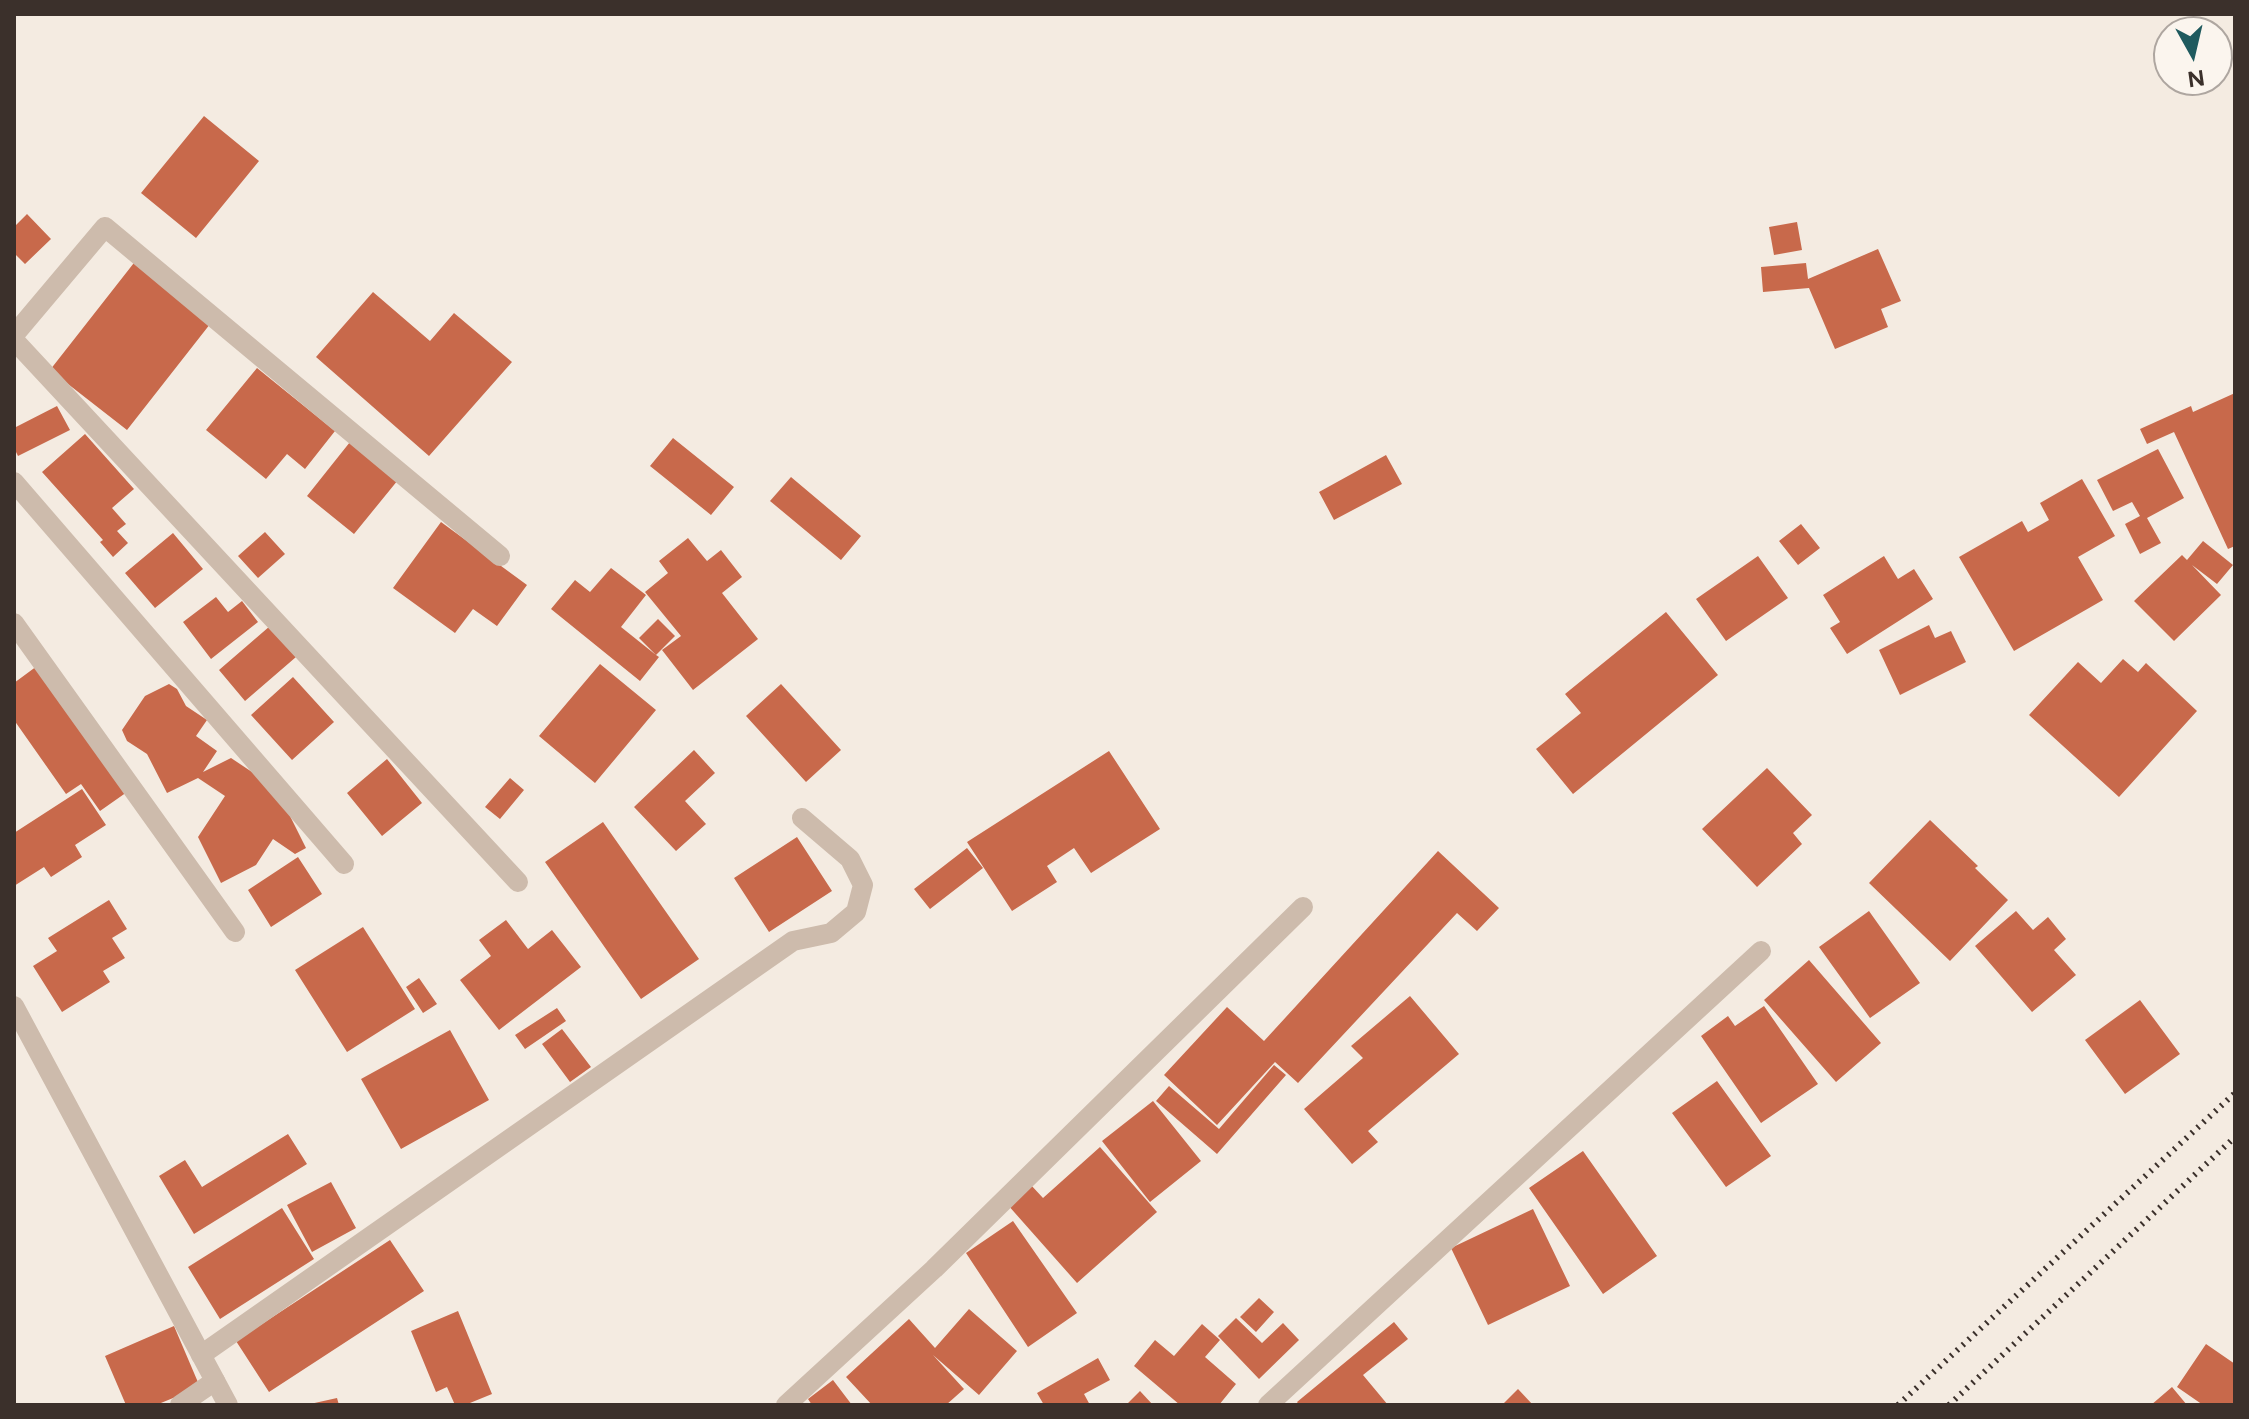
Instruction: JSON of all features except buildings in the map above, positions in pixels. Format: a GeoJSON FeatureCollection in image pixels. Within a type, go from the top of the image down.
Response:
{"type":"FeatureCollection","features":[{"type":"Feature","properties":{"kind":"street"},"geometry":{"type":"LineString","coordinates":[[500,556],[105,227],[14,337],[518,882]]}},
{"type":"Feature","properties":{"kind":"street"},"geometry":{"type":"LineString","coordinates":[[14,482],[344,864]]}},
{"type":"Feature","properties":{"kind":"street"},"geometry":{"type":"LineString","coordinates":[[14,623],[235,932]]}},
{"type":"Feature","properties":{"kind":"street"},"geometry":{"type":"LineString","coordinates":[[201,1355],[793,941],[831,933],[856,912],[863,885],[850,859],[802,818]]}},
{"type":"Feature","properties":{"kind":"street"},"geometry":{"type":"LineString","coordinates":[[786,1405],[934,1269],[1303,907]]}},
{"type":"Feature","properties":{"kind":"street"},"geometry":{"type":"LineString","coordinates":[[1268,1405],[1761,951]]}},
{"type":"Feature","properties":{"kind":"street"},"geometry":{"type":"LineString","coordinates":[[14,1006],[228,1405]]}},
{"type":"Feature","properties":{"kind":"street"},"geometry":{"type":"LineString","coordinates":[[180,1405],[215,1381]]}},
{"type":"Feature","properties":{"kind":"railway"},"geometry":{"type":"LineString","coordinates":[[1898,1405],[2235,1093]]}},
{"type":"Feature","properties":{"kind":"railway"},"geometry":{"type":"LineString","coordinates":[[1949,1405],[2235,1137]]}}]}
